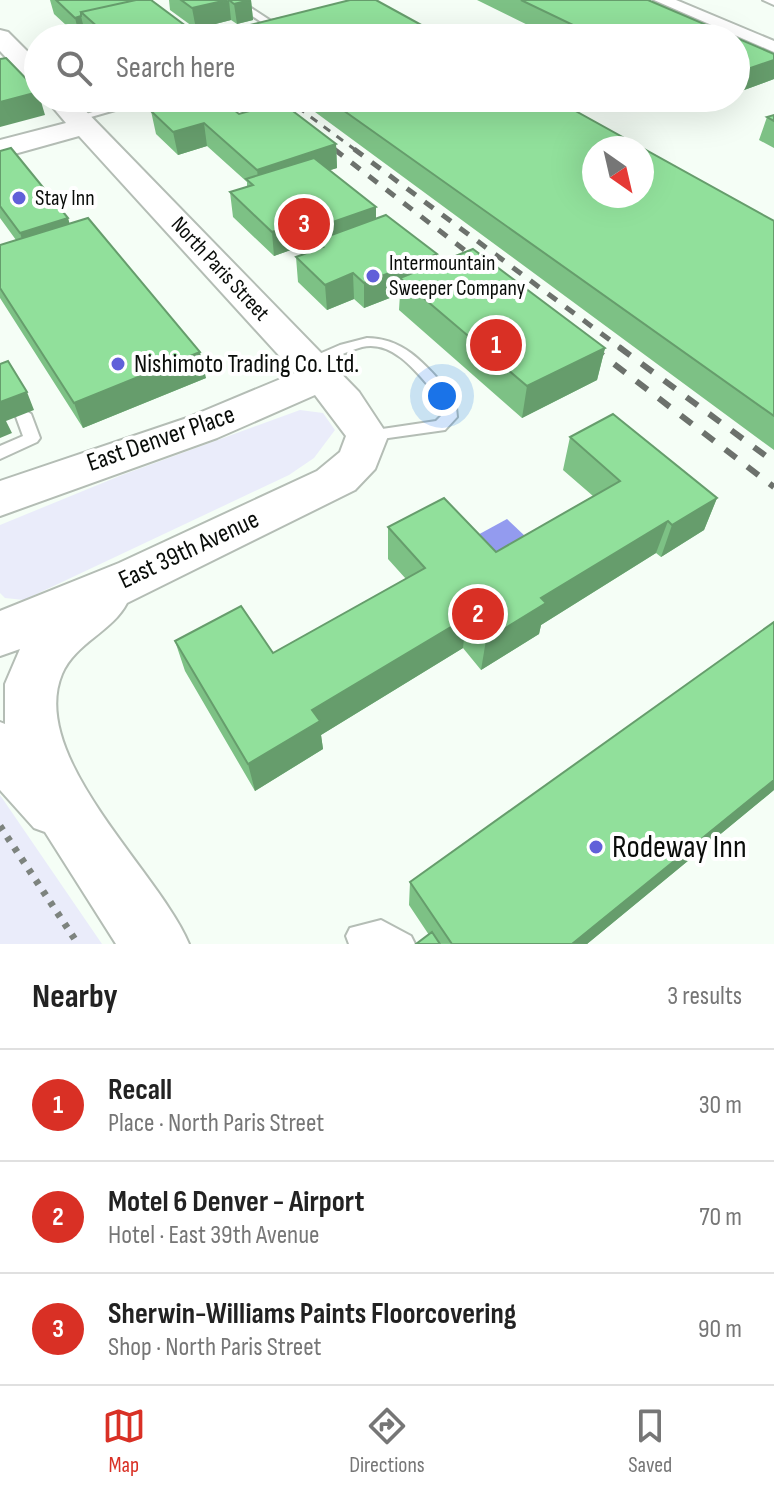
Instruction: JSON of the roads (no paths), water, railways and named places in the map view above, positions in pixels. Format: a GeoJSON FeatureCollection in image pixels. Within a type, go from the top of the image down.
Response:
{"type":"FeatureCollection","features":[{"type":"Feature","properties":{"kind":"street"},"geometry":{"type":"LineString","coordinates":[[662,0],[719,24]]}},
{"type":"Feature","properties":{"kind":"street"},"geometry":{"type":"LineString","coordinates":[[0,37],[24,57]]}},
{"type":"Feature","properties":{"kind":"street"},"geometry":{"type":"LineString","coordinates":[[750,37],[774,47]]}},
{"type":"Feature","properties":{"kind":"street"},"geometry":{"type":"LineString","coordinates":[[0,149],[73,114]]}},
{"type":"Feature","properties":{"kind":"street","name":"North Paris Street"},"geometry":{"type":"LineString","coordinates":[[73,114],[357,416],[366,442]]}},
{"type":"Feature","properties":{"kind":"street","name":"East Denver Place"},"geometry":{"type":"LineString","coordinates":[[0,499],[85,466],[202,428],[315,370]]}},
{"type":"Feature","properties":{"kind":"street","name":"East 39th Avenue"},"geometry":{"type":"LineString","coordinates":[[0,634],[136,577],[333,483],[353,468],[366,442]]}},
{"type":"Feature","properties":{"kind":"street"},"geometry":{"type":"LineString","coordinates":[[68,820],[41,754],[32,714],[31,686],[41,660],[60,635],[136,577]]}},
{"type":"Feature","properties":{"kind":"street"},"geometry":{"type":"LineString","coordinates":[[0,749],[68,820],[156,944]]}},
{"type":"Feature","properties":{"kind":"lane"},"geometry":{"type":"LineString","coordinates":[[233,0],[270,24],[298,17]]}},
{"type":"Feature","properties":{"kind":"lane"},"geometry":{"type":"LineString","coordinates":[[767,0],[774,3]]}},
{"type":"Feature","properties":{"kind":"lane"},"geometry":{"type":"LineString","coordinates":[[315,370],[368,342],[391,345],[410,360],[450,402],[449,417],[440,426],[366,442]]}},
{"type":"Feature","properties":{"kind":"lane"},"geometry":{"type":"LineString","coordinates":[[0,453],[32,438],[23,414]]}},
{"type":"Feature","properties":{"kind":"lane"},"geometry":{"type":"LineString","coordinates":[[358,936],[381,932],[403,944]]}},
{"type":"Feature","properties":{"kind":"water"},"geometry":{"type":"Polygon","coordinates":[[[507,519],[526,537],[493,556],[474,537],[507,519]]]}},
{"type":"Feature","properties":{"kind":"railway"},"geometry":{"type":"LineString","coordinates":[[284,112],[291,117]]}},
{"type":"Feature","properties":{"kind":"railway"},"geometry":{"type":"LineString","coordinates":[[304,112],[357,151]]}},
{"type":"Feature","properties":{"kind":"railway"},"geometry":{"type":"LineString","coordinates":[[320,139],[336,151]]}},
{"type":"Feature","properties":{"kind":"railway"},"geometry":{"type":"LineString","coordinates":[[334,149],[485,266]]}},
{"type":"Feature","properties":{"kind":"railway"},"geometry":{"type":"LineString","coordinates":[[354,149],[622,349]]}},
{"type":"Feature","properties":{"kind":"railway"},"geometry":{"type":"LineString","coordinates":[[587,343],[594,349]]}},
{"type":"Feature","properties":{"kind":"railway"},"geometry":{"type":"LineString","coordinates":[[592,347],[774,487]]}},
{"type":"Feature","properties":{"kind":"railway"},"geometry":{"type":"LineString","coordinates":[[619,347],[774,462]]}},
{"type":"Feature","properties":{"kind":"place","name":"Stay Inn"},"geometry":{"type":"Point","coordinates":[19,198]}},
{"type":"Feature","properties":{"kind":"place","name":"Sherwin-Williams Paints Floorcovering"},"geometry":{"type":"Point","coordinates":[304,224]}},
{"type":"Feature","properties":{"kind":"place","name":"Intermountain Sweeper Company"},"geometry":{"type":"Point","coordinates":[373,276]}},
{"type":"Feature","properties":{"kind":"place","name":"Recall"},"geometry":{"type":"Point","coordinates":[496,345]}},
{"type":"Feature","properties":{"kind":"place","name":"Nishimoto Trading Co. Ltd."},"geometry":{"type":"Point","coordinates":[118,364]}},
{"type":"Feature","properties":{"kind":"place","name":"Motel 6 Denver - Airport"},"geometry":{"type":"Point","coordinates":[478,614]}},
{"type":"Feature","properties":{"kind":"place","name":"Rodeway Inn"},"geometry":{"type":"Point","coordinates":[596,847]}}]}
